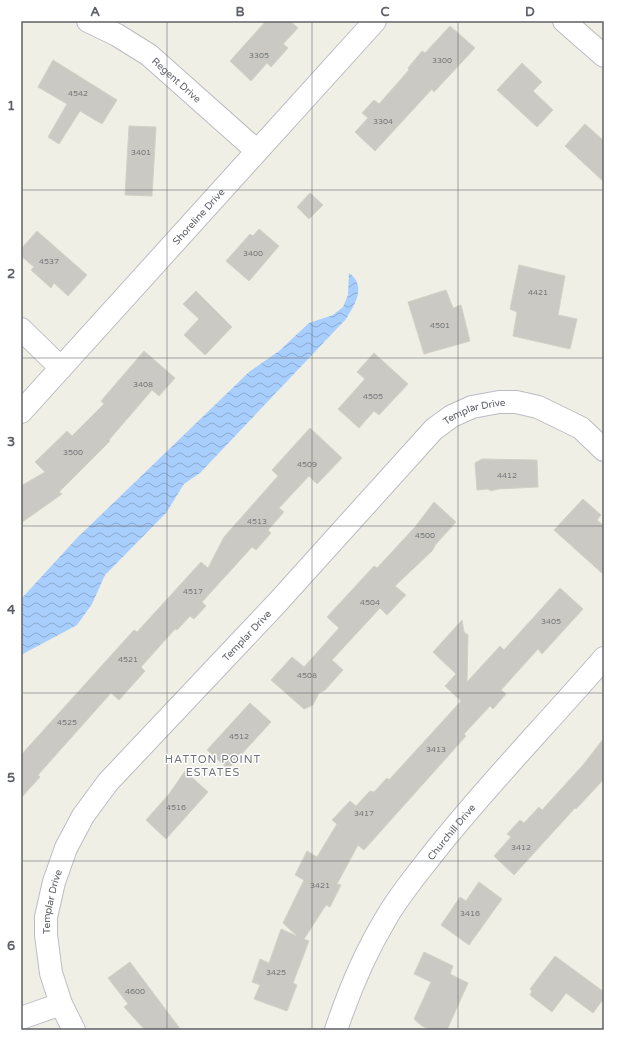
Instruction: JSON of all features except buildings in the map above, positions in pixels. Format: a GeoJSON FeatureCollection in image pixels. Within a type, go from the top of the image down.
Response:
{"type":"FeatureCollection","features":[{"type":"Feature","properties":{"kind":"street","name":"Regent Drive"},"geometry":{"type":"LineString","coordinates":[[88,21],[117,35],[149,55],[257,152]]}},
{"type":"Feature","properties":{"kind":"street","name":"Shoreline Drive"},"geometry":{"type":"LineString","coordinates":[[21,412],[375,21]]}},
{"type":"Feature","properties":{"kind":"street"},"geometry":{"type":"LineString","coordinates":[[564,21],[604,56]]}},
{"type":"Feature","properties":{"kind":"street"},"geometry":{"type":"LineString","coordinates":[[21,329],[61,368]]}},
{"type":"Feature","properties":{"kind":"street","name":"Templar Drive"},"geometry":{"type":"LineString","coordinates":[[74,1030],[61,1004],[51,973],[46,935],[46,917],[54,882],[66,848],[83,816],[108,782],[277,603],[434,429],[452,416],[472,407],[498,402],[516,402],[538,407],[580,428],[604,450]]}},
{"type":"Feature","properties":{"kind":"street","name":"Churchill Drive"},"geometry":{"type":"LineString","coordinates":[[336,1030],[362,961],[385,919],[400,896],[462,816],[518,753],[560,709],[604,658]]}},
{"type":"Feature","properties":{"kind":"street"},"geometry":{"type":"LineString","coordinates":[[21,1018],[61,1004]]}},
{"type":"Feature","properties":{"kind":"water"},"geometry":{"type":"Polygon","coordinates":[[[349,273],[357,284],[358,295],[346,319],[200,473],[184,484],[166,513],[105,575],[92,604],[77,625],[21,655],[21,599],[76,539],[249,372],[279,351],[309,323],[333,315],[343,307],[348,295],[349,273]]]}},
{"type":"Feature","properties":{"kind":"district","name":"HATTON POINT ESTATES"},"geometry":{"type":"Point","coordinates":[213,765]}}]}
